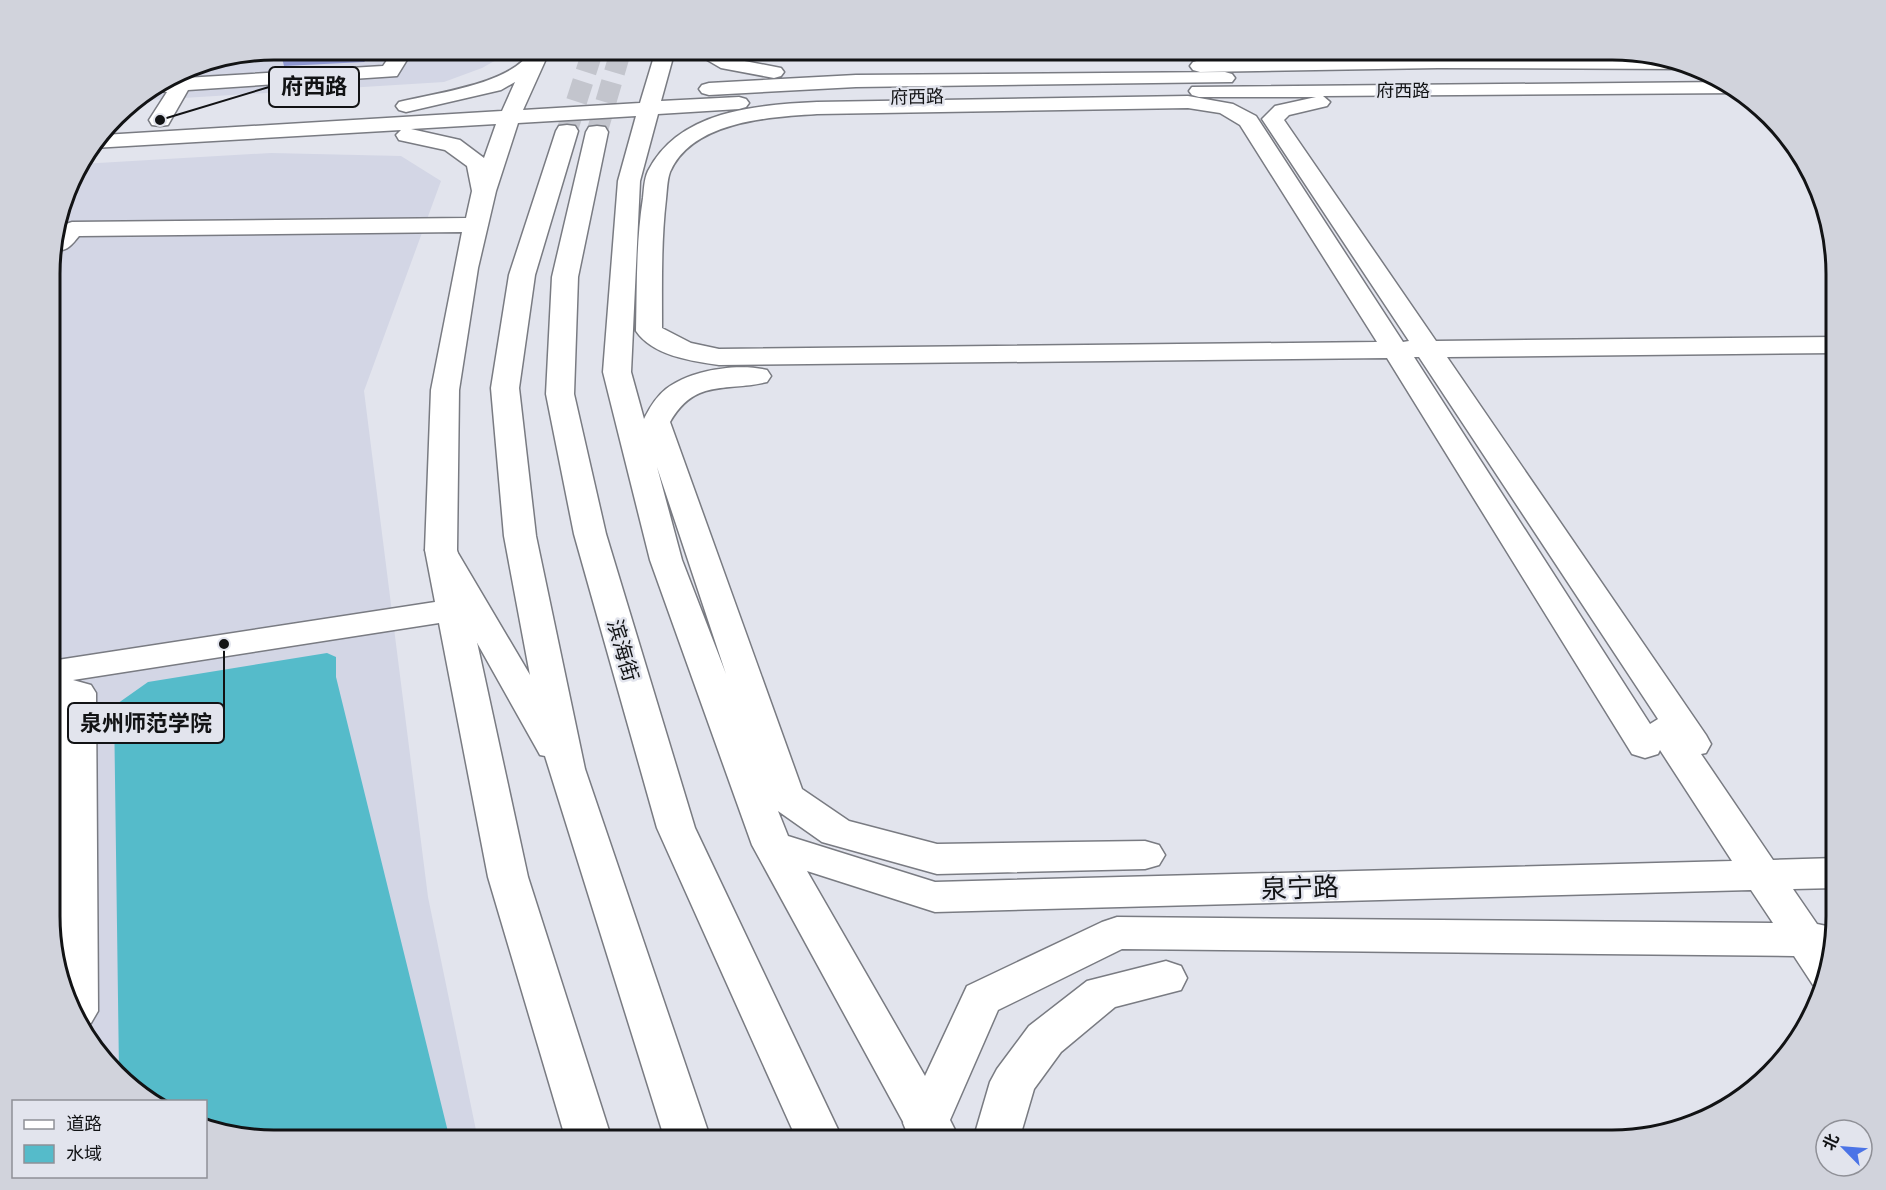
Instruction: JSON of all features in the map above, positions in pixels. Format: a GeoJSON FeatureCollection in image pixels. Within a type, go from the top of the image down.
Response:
{"type":"FeatureCollection","features":[{"type":"Feature","properties":{"kind":"street"},"geometry":{"type":"LineString","coordinates":[[173,85],[390,72],[397,60]]}},
{"type":"Feature","properties":{"kind":"street"},"geometry":{"type":"LineString","coordinates":[[406,106],[494,86],[531,60]]}},
{"type":"Feature","properties":{"kind":"street"},"geometry":{"type":"LineString","coordinates":[[535,60],[514,109],[484,191],[466,268],[445,390],[441,550],[508,878],[586,1130]]}},
{"type":"Feature","properties":{"kind":"street"},"geometry":{"type":"LineString","coordinates":[[662,60],[630,181],[617,372],[666,560],[772,844],[929,1130]]}},
{"type":"Feature","properties":{"kind":"street"},"geometry":{"type":"LineString","coordinates":[[708,60],[720,68],[789,79],[855,81]]}},
{"type":"Feature","properties":{"kind":"street"},"geometry":{"type":"LineString","coordinates":[[721,60],[728,64],[796,74],[1438,62],[1646,63]]}},
{"type":"Feature","properties":{"kind":"street","name":"府西路"},"geometry":{"type":"LineString","coordinates":[[651,101],[855,81],[1692,75]]}},
{"type":"Feature","properties":{"kind":"street"},"geometry":{"type":"LineString","coordinates":[[160,120],[181,85]]}},
{"type":"Feature","properties":{"kind":"street","name":"府西路"},"geometry":{"type":"LineString","coordinates":[[106,142],[196,137],[514,109],[651,101],[1155,91],[1717,88]]}},
{"type":"Feature","properties":{"kind":"street"},"geometry":{"type":"LineString","coordinates":[[1259,118],[1274,107],[1297,99],[1339,90]]}},
{"type":"Feature","properties":{"kind":"street"},"geometry":{"type":"LineString","coordinates":[[1155,91],[1230,106],[1259,118],[1762,874],[1823,951]]}},
{"type":"Feature","properties":{"kind":"street"},"geometry":{"type":"LineString","coordinates":[[1645,745],[1273,119],[1282,110],[1312,102],[1731,96]]}},
{"type":"Feature","properties":{"kind":"street"},"geometry":{"type":"LineString","coordinates":[[630,181],[664,140],[701,122],[803,98]]}},
{"type":"Feature","properties":{"kind":"street"},"geometry":{"type":"LineString","coordinates":[[1693,744],[1417,358],[1248,121],[1226,108],[1188,102],[1001,104],[768,111],[710,125],[675,147],[658,173],[650,231],[649,331],[662,342],[687,353],[719,357],[1417,358],[1826,361]]}},
{"type":"Feature","properties":{"kind":"street","name":"府西路"},"geometry":{"type":"LineString","coordinates":[[124,122],[406,106],[514,109]]}},
{"type":"Feature","properties":{"kind":"street","name":"滨海街"},"geometry":{"type":"LineString","coordinates":[[685,1130],[566,769],[520,536],[505,388],[522,274],[582,132],[565,277],[560,394],[590,534],[676,828],[815,1130]]}},
{"type":"Feature","properties":{"kind":"street"},"geometry":{"type":"LineString","coordinates":[[196,137],[402,134],[452,145],[477,163],[484,191]]}},
{"type":"Feature","properties":{"kind":"street"},"geometry":{"type":"LineString","coordinates":[[63,239],[72,230],[476,225]]}},
{"type":"Feature","properties":{"kind":"street"},"geometry":{"type":"LineString","coordinates":[[620,333],[646,348],[682,359],[723,366],[1826,353]]}},
{"type":"Feature","properties":{"kind":"street"},"geometry":{"type":"LineString","coordinates":[[1145,855],[937,859],[836,832],[786,797],[656,422],[668,402],[693,385],[723,377],[1826,345]]}},
{"type":"Feature","properties":{"kind":"street"},"geometry":{"type":"LineString","coordinates":[[631,426],[653,397],[681,379],[723,366]]}},
{"type":"Feature","properties":{"kind":"street"},"geometry":{"type":"LineString","coordinates":[[441,550],[566,769]]}},
{"type":"Feature","properties":{"kind":"street"},"geometry":{"type":"LineString","coordinates":[[60,671],[453,610]]}},
{"type":"Feature","properties":{"kind":"street"},"geometry":{"type":"LineString","coordinates":[[60,688],[78,693],[76,998]]}},
{"type":"Feature","properties":{"kind":"street","name":"泉宁路"},"geometry":{"type":"LineString","coordinates":[[772,844],[935,897],[1826,873]]}},
{"type":"Feature","properties":{"kind":"street","name":"泉宁路"},"geometry":{"type":"LineString","coordinates":[[934,1130],[982,998],[1117,933],[1823,951]]}},
{"type":"Feature","properties":{"kind":"street"},"geometry":{"type":"LineString","coordinates":[[999,1130],[1013,1082],[1046,1039],[1102,993],[1166,978]]}},
{"type":"Feature","properties":{"kind":"shaded area"},"geometry":{"type":"Polygon","coordinates":[[[260,60],[496,60],[482,68],[444,82],[149,100],[179,82],[205,71],[260,60]]]}},
{"type":"Feature","properties":{"kind":"shaded area"},"geometry":{"type":"Polygon","coordinates":[[[271,153],[401,156],[441,181],[364,391],[428,897],[476,1130],[260,1130],[207,1120],[207,1100],[165,1100],[133,1077],[96,1035],[76,998],[67,971],[60,930],[60,260],[71,205],[91,163],[271,153]]]}},
{"type":"Feature","properties":{"kind":"water"},"geometry":{"type":"Polygon","coordinates":[[[327,653],[336,657],[336,677],[448,1130],[260,1130],[232,1126],[207,1120],[207,1100],[165,1100],[144,1086],[119,1063],[114,706],[148,682],[327,653]]]}},
{"type":"Feature","properties":{"kind":"tunnel"},"geometry":{"type":"LineString","coordinates":[[567,131],[590,60]]}},
{"type":"Feature","properties":{"kind":"tunnel"},"geometry":{"type":"LineString","coordinates":[[597,132],[618,60]]}},
{"type":"Feature","properties":{"kind":"place","name":"府西路"},"geometry":{"type":"Point","coordinates":[160,120]}},
{"type":"Feature","properties":{"kind":"place","name":"泉州师范学院"},"geometry":{"type":"Point","coordinates":[224,644]}}]}
